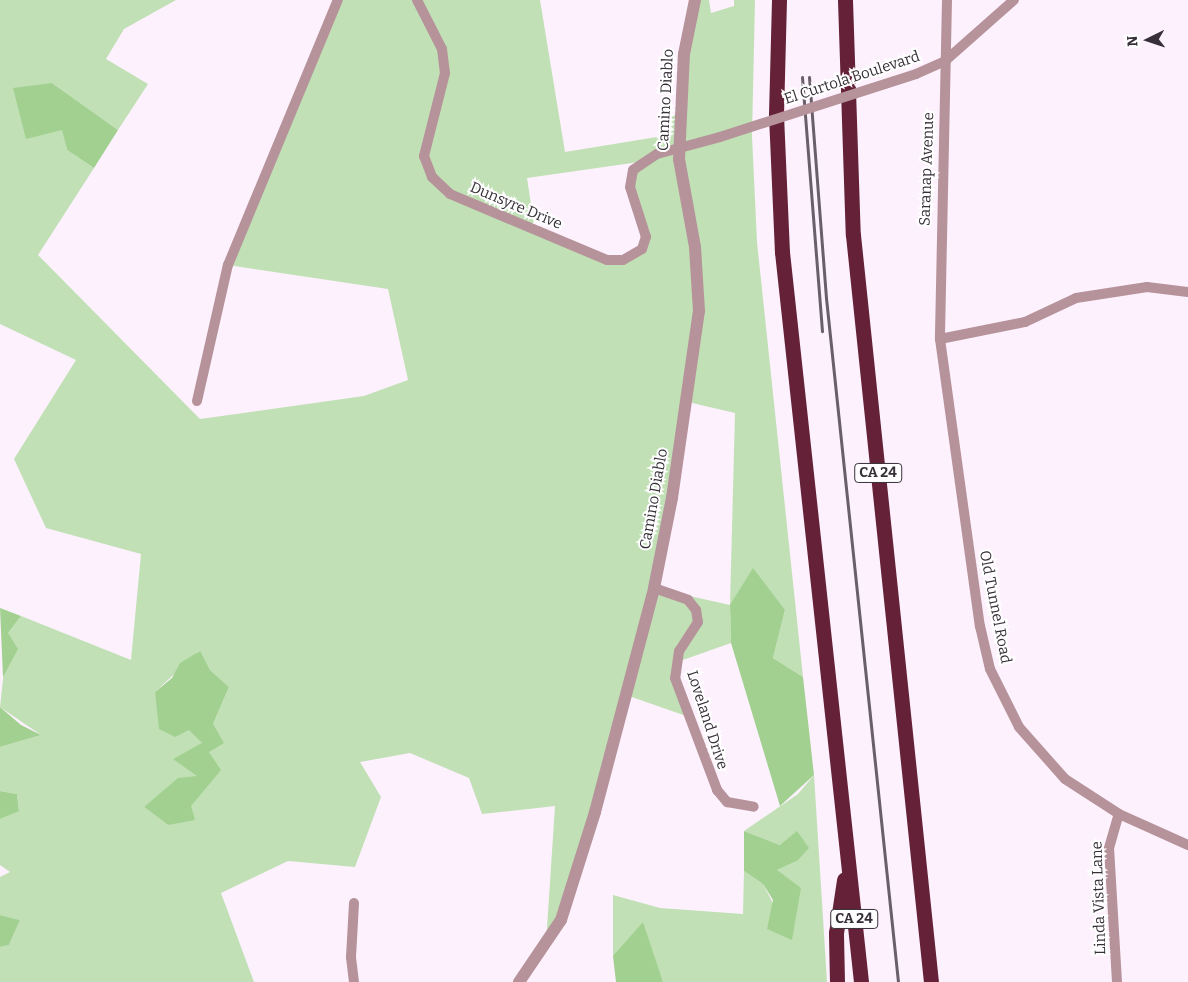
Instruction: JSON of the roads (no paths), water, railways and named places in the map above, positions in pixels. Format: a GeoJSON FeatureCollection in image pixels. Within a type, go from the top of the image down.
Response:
{"type":"FeatureCollection","features":[{"type":"Feature","properties":{"kind":"highway","name":"CA 24"},"geometry":{"type":"LineString","coordinates":[[779,0],[776,107],[782,252],[861,982]]}},
{"type":"Feature","properties":{"kind":"highway","name":"CA 24"},"geometry":{"type":"LineString","coordinates":[[845,0],[853,235],[931,982]]}},
{"type":"Feature","properties":{"kind":"highway"},"geometry":{"type":"LineString","coordinates":[[837,982],[836,933],[847,856]]}},
{"type":"Feature","properties":{"kind":"highway"},"geometry":{"type":"LineString","coordinates":[[928,945],[939,982]]}},
{"type":"Feature","properties":{"kind":"street"},"geometry":{"type":"LineString","coordinates":[[197,401],[228,264],[338,0]]}},
{"type":"Feature","properties":{"kind":"street","name":"Dunsyre Drive"},"geometry":{"type":"LineString","coordinates":[[417,0],[442,49],[445,73],[424,156],[432,177],[450,194],[607,260],[623,260],[642,249],[646,236],[630,187],[633,170],[657,154],[680,149]]}},
{"type":"Feature","properties":{"kind":"street","name":"Camino Diablo"},"geometry":{"type":"LineString","coordinates":[[518,982],[560,920],[595,812],[654,588],[697,342],[698,280],[680,149],[684,54],[695,0]]}},
{"type":"Feature","properties":{"kind":"street","name":"Saranap Avenue"},"geometry":{"type":"LineString","coordinates":[[940,339],[947,0]]}},
{"type":"Feature","properties":{"kind":"street","name":"El Curtola Boulevard"},"geometry":{"type":"LineString","coordinates":[[680,149],[916,74],[945,61],[1014,0]]}},
{"type":"Feature","properties":{"kind":"street"},"geometry":{"type":"LineString","coordinates":[[940,339],[1025,322],[1076,298],[1148,287],[1188,292]]}},
{"type":"Feature","properties":{"kind":"street","name":"Old Tunnel Road"},"geometry":{"type":"LineString","coordinates":[[940,339],[979,616],[990,669],[1008,708],[1038,751],[1082,792],[1119,814],[1188,845]]}},
{"type":"Feature","properties":{"kind":"street","name":"Loveland Drive"},"geometry":{"type":"LineString","coordinates":[[654,588],[682,597],[696,610],[698,622],[680,651],[675,678],[717,790],[727,802],[754,807]]}},
{"type":"Feature","properties":{"kind":"street","name":"Linda Vista Lane"},"geometry":{"type":"LineString","coordinates":[[1117,982],[1109,848],[1119,814]]}},
{"type":"Feature","properties":{"kind":"street"},"geometry":{"type":"LineString","coordinates":[[354,903],[351,957],[354,982]]}},
{"type":"Feature","properties":{"kind":"railway"},"geometry":{"type":"LineString","coordinates":[[802,77],[822,331]]}},
{"type":"Feature","properties":{"kind":"railway"},"geometry":{"type":"LineString","coordinates":[[809,77],[826,298],[898,982]]}}]}
